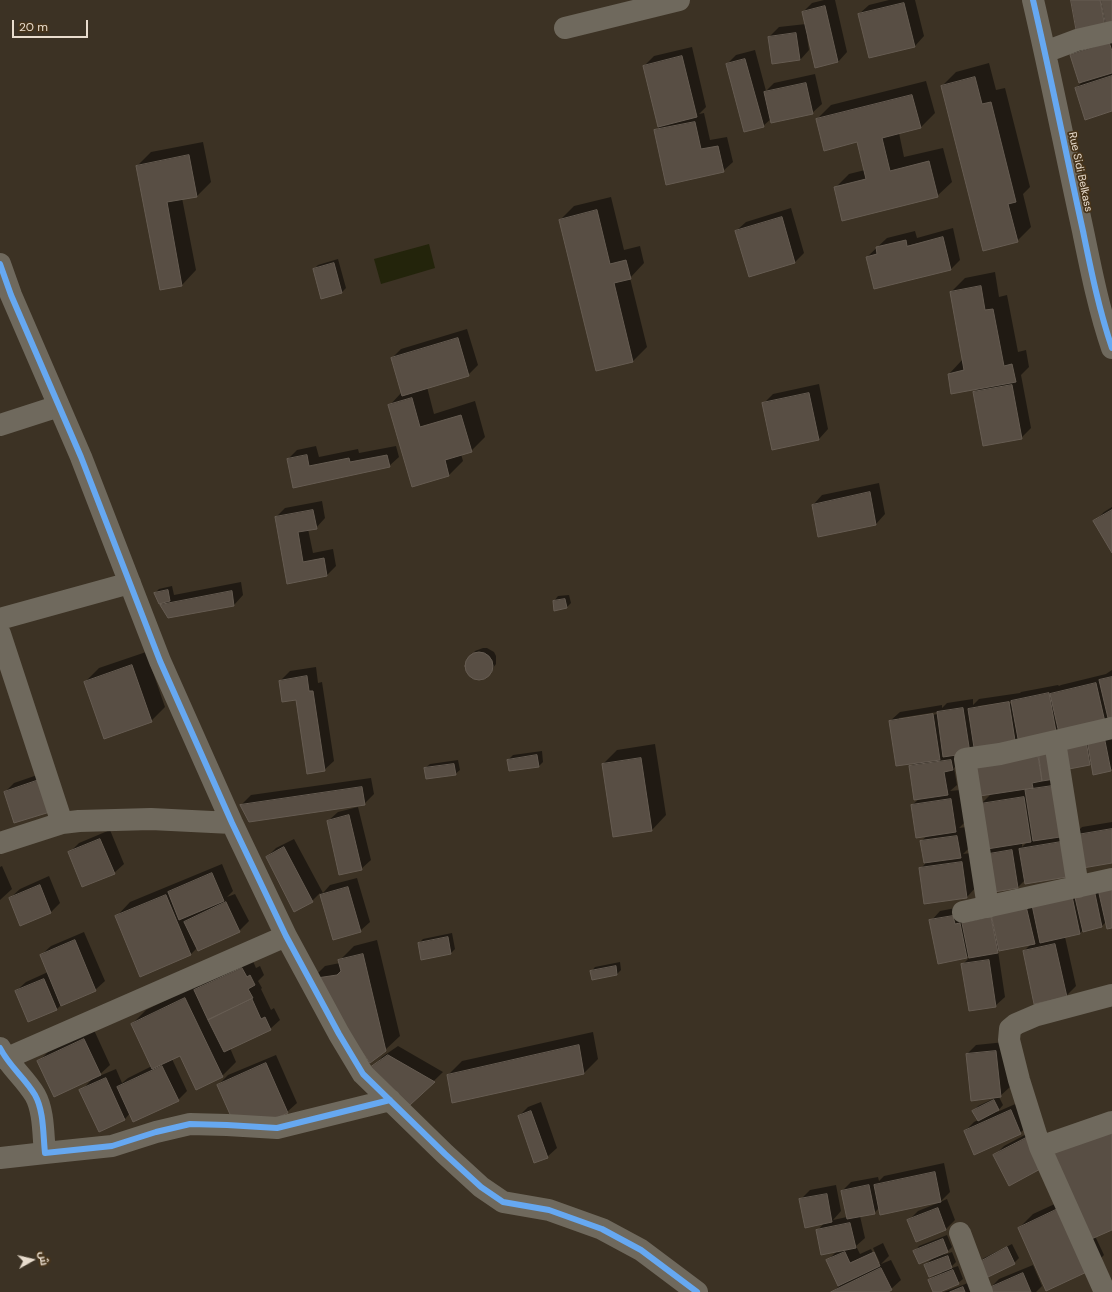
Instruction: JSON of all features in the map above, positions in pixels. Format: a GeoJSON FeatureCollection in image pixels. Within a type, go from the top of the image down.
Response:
{"type":"FeatureCollection","features":[{"type":"Feature","properties":{"kind":"street"},"geometry":{"type":"LineString","coordinates":[[565,28],[679,0]]}},
{"type":"Feature","properties":{"kind":"street","name":"Rue Sidi Belkass"},"geometry":{"type":"LineString","coordinates":[[1033,0],[1091,268],[1112,347]]}},
{"type":"Feature","properties":{"kind":"street"},"geometry":{"type":"LineString","coordinates":[[1045,52],[1077,40],[1112,32]]}},
{"type":"Feature","properties":{"kind":"street"},"geometry":{"type":"LineString","coordinates":[[0,264],[14,302],[59,406],[160,661],[232,823],[286,936],[339,1034],[363,1074],[481,1187],[503,1202],[549,1210],[602,1229],[641,1250],[697,1292]]}},
{"type":"Feature","properties":{"kind":"street"},"geometry":{"type":"LineString","coordinates":[[0,425],[59,406]]}},
{"type":"Feature","properties":{"kind":"street"},"geometry":{"type":"LineString","coordinates":[[0,619],[130,583]]}},
{"type":"Feature","properties":{"kind":"street"},"geometry":{"type":"LineString","coordinates":[[0,634],[62,823]]}},
{"type":"Feature","properties":{"kind":"street"},"geometry":{"type":"LineString","coordinates":[[988,908],[965,759],[1000,754],[1112,728]]}},
{"type":"Feature","properties":{"kind":"street"},"geometry":{"type":"LineString","coordinates":[[1055,742],[1078,887]]}},
{"type":"Feature","properties":{"kind":"street"},"geometry":{"type":"LineString","coordinates":[[0,843],[62,823],[101,819],[151,819],[232,823]]}},
{"type":"Feature","properties":{"kind":"street"},"geometry":{"type":"LineString","coordinates":[[963,912],[988,908],[1112,879]]}},
{"type":"Feature","properties":{"kind":"street"},"geometry":{"type":"LineString","coordinates":[[45,1152],[40,1112],[35,1096],[2,1055],[286,936]]}},
{"type":"Feature","properties":{"kind":"street"},"geometry":{"type":"LineString","coordinates":[[1105,1292],[1040,1147],[1017,1074],[1009,1040],[1010,1029],[1016,1024],[1037,1015],[1112,995]]}},
{"type":"Feature","properties":{"kind":"street"},"geometry":{"type":"LineString","coordinates":[[0,1158],[112,1146],[156,1132],[190,1124],[277,1128],[390,1100]]}},
{"type":"Feature","properties":{"kind":"street"},"geometry":{"type":"LineString","coordinates":[[1040,1147],[1112,1122]]}},
{"type":"Feature","properties":{"kind":"street"},"geometry":{"type":"LineString","coordinates":[[960,1233],[982,1292]]}},
{"type":"Feature","properties":{"kind":"shaded area"},"geometry":{"type":"Polygon","coordinates":[[[429,244],[435,268],[381,284],[374,259],[429,244]]]}},
{"type":"Feature","properties":{"kind":"building"},"geometry":{"type":"Polygon","coordinates":[[[1071,0],[1100,0],[1105,27],[1077,33],[1071,0]]]}},
{"type":"Feature","properties":{"kind":"building"},"geometry":{"type":"Polygon","coordinates":[[[1101,0],[1112,0],[1112,23],[1106,24],[1101,0]]]}},
{"type":"Feature","properties":{"kind":"building"},"geometry":{"type":"Polygon","coordinates":[[[904,3],[915,47],[869,58],[858,14],[904,3]]]}},
{"type":"Feature","properties":{"kind":"building"},"geometry":{"type":"Polygon","coordinates":[[[825,6],[838,62],[815,68],[802,12],[825,6]]]}},
{"type":"Feature","properties":{"kind":"building"},"geometry":{"type":"Polygon","coordinates":[[[796,33],[800,60],[772,64],[768,37],[796,33]]]}},
{"type":"Feature","properties":{"kind":"building"},"geometry":{"type":"Polygon","coordinates":[[[1109,42],[1112,51],[1112,73],[1079,83],[1070,55],[1109,42]]]}},
{"type":"Feature","properties":{"kind":"building"},"geometry":{"type":"Polygon","coordinates":[[[682,56],[697,117],[658,127],[643,66],[682,56]]]}},
{"type":"Feature","properties":{"kind":"building"},"geometry":{"type":"Polygon","coordinates":[[[745,59],[764,127],[744,132],[726,64],[745,59]]]}},
{"type":"Feature","properties":{"kind":"building"},"geometry":{"type":"Polygon","coordinates":[[[1112,76],[1112,111],[1085,120],[1075,88],[1112,76]]]}},
{"type":"Feature","properties":{"kind":"building"},"geometry":{"type":"Polygon","coordinates":[[[975,77],[982,104],[991,102],[1016,202],[1008,204],[1018,242],[983,251],[941,86],[975,77]]]}},
{"type":"Feature","properties":{"kind":"building"},"geometry":{"type":"Polygon","coordinates":[[[806,83],[813,114],[771,123],[764,92],[806,83]]]}},
{"type":"Feature","properties":{"kind":"building"},"geometry":{"type":"Polygon","coordinates":[[[912,95],[921,128],[882,138],[890,171],[929,161],[938,197],[842,221],[834,187],[866,179],[857,142],[824,151],[816,119],[912,95]]]}},
{"type":"Feature","properties":{"kind":"building"},"geometry":{"type":"Polygon","coordinates":[[[695,122],[701,149],[718,146],[724,172],[666,185],[654,130],[695,122]]]}},
{"type":"Feature","properties":{"kind":"building"},"geometry":{"type":"Polygon","coordinates":[[[189,155],[197,197],[167,202],[182,286],[160,290],[136,166],[189,155]]]}},
{"type":"Feature","properties":{"kind":"building"},"geometry":{"type":"Polygon","coordinates":[[[597,210],[610,264],[626,260],[631,279],[614,283],[633,362],[596,371],[559,220],[597,210]]]}},
{"type":"Feature","properties":{"kind":"building"},"geometry":{"type":"Polygon","coordinates":[[[782,217],[795,263],[749,277],[735,231],[782,217]]]}},
{"type":"Feature","properties":{"kind":"building"},"geometry":{"type":"Polygon","coordinates":[[[943,237],[951,270],[874,289],[866,257],[877,254],[876,247],[906,240],[907,246],[943,237]]]}},
{"type":"Feature","properties":{"kind":"building"},"geometry":{"type":"Polygon","coordinates":[[[334,263],[342,293],[321,299],[313,269],[334,263]]]}},
{"type":"Feature","properties":{"kind":"building"},"geometry":{"type":"Polygon","coordinates":[[[981,286],[985,310],[993,309],[1004,366],[1012,364],[1016,382],[951,394],[948,374],[964,370],[950,292],[981,286]]]}},
{"type":"Feature","properties":{"kind":"building"},"geometry":{"type":"Polygon","coordinates":[[[458,338],[469,376],[402,396],[391,358],[458,338]]]}},
{"type":"Feature","properties":{"kind":"building"},"geometry":{"type":"Polygon","coordinates":[[[1012,385],[1022,439],[983,446],[973,392],[1012,385]]]}},
{"type":"Feature","properties":{"kind":"building"},"geometry":{"type":"Polygon","coordinates":[[[809,393],[819,440],[772,450],[762,403],[809,393]]]}},
{"type":"Feature","properties":{"kind":"building"},"geometry":{"type":"Polygon","coordinates":[[[412,398],[420,427],[461,415],[472,452],[445,460],[449,476],[412,487],[388,405],[412,398]]]}},
{"type":"Feature","properties":{"kind":"building"},"geometry":{"type":"Polygon","coordinates":[[[307,455],[309,466],[349,458],[350,462],[387,455],[390,467],[293,488],[287,459],[307,455]]]}},
{"type":"Feature","properties":{"kind":"building"},"geometry":{"type":"Polygon","coordinates":[[[870,492],[876,525],[818,537],[812,505],[870,492]]]}},
{"type":"Feature","properties":{"kind":"building"},"geometry":{"type":"Polygon","coordinates":[[[313,510],[317,529],[298,532],[303,562],[324,558],[327,576],[287,584],[275,517],[313,510]]]}},
{"type":"Feature","properties":{"kind":"building"},"geometry":{"type":"Polygon","coordinates":[[[1112,510],[1112,553],[1093,521],[1112,510]]]}},
{"type":"Feature","properties":{"kind":"building"},"geometry":{"type":"Polygon","coordinates":[[[168,590],[170,601],[159,604],[154,593],[168,590]]]}},
{"type":"Feature","properties":{"kind":"building"},"geometry":{"type":"Polygon","coordinates":[[[232,591],[234,606],[168,618],[160,605],[232,591]]]}},
{"type":"Feature","properties":{"kind":"building"},"geometry":{"type":"Polygon","coordinates":[[[565,599],[567,608],[554,611],[553,601],[565,599]]]}},
{"type":"Feature","properties":{"kind":"building"},"geometry":{"type":"Polygon","coordinates":[[[479,652],[489,656],[493,666],[489,676],[479,680],[469,676],[465,666],[469,656],[479,652]]]}},
{"type":"Feature","properties":{"kind":"building"},"geometry":{"type":"Polygon","coordinates":[[[132,665],[152,722],[104,739],[84,682],[132,665]]]}},
{"type":"Feature","properties":{"kind":"building"},"geometry":{"type":"Polygon","coordinates":[[[307,676],[309,691],[313,691],[325,771],[307,774],[296,700],[282,702],[279,681],[307,676]]]}},
{"type":"Feature","properties":{"kind":"building"},"geometry":{"type":"Polygon","coordinates":[[[1112,677],[1112,717],[1108,718],[1099,680],[1112,677]]]}},
{"type":"Feature","properties":{"kind":"building"},"geometry":{"type":"Polygon","coordinates":[[[1096,683],[1105,722],[1059,733],[1050,694],[1096,683]]]}},
{"type":"Feature","properties":{"kind":"building"},"geometry":{"type":"Polygon","coordinates":[[[1049,693],[1057,737],[1019,744],[1011,701],[1049,693]]]}},
{"type":"Feature","properties":{"kind":"building"},"geometry":{"type":"Polygon","coordinates":[[[1009,702],[1016,747],[975,754],[968,709],[1009,702]]]}},
{"type":"Feature","properties":{"kind":"building"},"geometry":{"type":"Polygon","coordinates":[[[963,708],[970,753],[943,757],[937,712],[963,708]]]}},
{"type":"Feature","properties":{"kind":"building"},"geometry":{"type":"Polygon","coordinates":[[[933,714],[940,760],[896,766],[889,721],[933,714]]]}},
{"type":"Feature","properties":{"kind":"building"},"geometry":{"type":"Polygon","coordinates":[[[1104,736],[1111,771],[1093,775],[1087,739],[1104,736]]]}},
{"type":"Feature","properties":{"kind":"building"},"geometry":{"type":"Polygon","coordinates":[[[1086,741],[1090,765],[1069,769],[1065,745],[1086,741]]]}},
{"type":"Feature","properties":{"kind":"building"},"geometry":{"type":"Polygon","coordinates":[[[1050,748],[1055,779],[1042,781],[1038,750],[1050,748]]]}},
{"type":"Feature","properties":{"kind":"building"},"geometry":{"type":"Polygon","coordinates":[[[1037,750],[1042,781],[1032,783],[1033,788],[973,797],[968,761],[1037,750]]]}},
{"type":"Feature","properties":{"kind":"building"},"geometry":{"type":"Polygon","coordinates":[[[537,755],[539,767],[509,771],[507,760],[537,755]]]}},
{"type":"Feature","properties":{"kind":"building"},"geometry":{"type":"Polygon","coordinates":[[[641,758],[652,831],[613,837],[602,764],[641,758]]]}},
{"type":"Feature","properties":{"kind":"building"},"geometry":{"type":"Polygon","coordinates":[[[951,760],[953,770],[944,772],[948,795],[914,800],[909,766],[951,760]]]}},
{"type":"Feature","properties":{"kind":"building"},"geometry":{"type":"Polygon","coordinates":[[[454,764],[456,775],[426,779],[424,768],[454,764]]]}},
{"type":"Feature","properties":{"kind":"building"},"geometry":{"type":"Polygon","coordinates":[[[39,780],[50,812],[14,823],[4,792],[39,780]]]}},
{"type":"Feature","properties":{"kind":"building"},"geometry":{"type":"Polygon","coordinates":[[[1059,785],[1067,836],[1033,841],[1025,790],[1059,785]]]}},
{"type":"Feature","properties":{"kind":"building"},"geometry":{"type":"Polygon","coordinates":[[[362,787],[365,805],[249,822],[240,805],[362,787]]]}},
{"type":"Feature","properties":{"kind":"building"},"geometry":{"type":"Polygon","coordinates":[[[1024,797],[1031,842],[987,849],[980,804],[1024,797]]]}},
{"type":"Feature","properties":{"kind":"building"},"geometry":{"type":"Polygon","coordinates":[[[951,799],[956,832],[916,838],[911,805],[951,799]]]}},
{"type":"Feature","properties":{"kind":"building"},"geometry":{"type":"Polygon","coordinates":[[[349,815],[362,870],[339,875],[327,821],[349,815]]]}},
{"type":"Feature","properties":{"kind":"building"},"geometry":{"type":"Polygon","coordinates":[[[1112,829],[1112,863],[1077,869],[1071,836],[1112,829]]]}},
{"type":"Feature","properties":{"kind":"building"},"geometry":{"type":"Polygon","coordinates":[[[957,836],[961,858],[924,863],[920,841],[957,836]]]}},
{"type":"Feature","properties":{"kind":"building"},"geometry":{"type":"Polygon","coordinates":[[[100,839],[115,874],[82,887],[68,852],[100,839]]]}},
{"type":"Feature","properties":{"kind":"building"},"geometry":{"type":"Polygon","coordinates":[[[1067,841],[1073,876],[1025,884],[1019,849],[1067,841]]]}},
{"type":"Feature","properties":{"kind":"building"},"geometry":{"type":"Polygon","coordinates":[[[284,847],[313,902],[294,912],[266,857],[284,847]]]}},
{"type":"Feature","properties":{"kind":"building"},"geometry":{"type":"Polygon","coordinates":[[[1012,850],[1018,888],[988,893],[983,855],[1012,850]]]}},
{"type":"Feature","properties":{"kind":"building"},"geometry":{"type":"Polygon","coordinates":[[[962,862],[967,898],[924,904],[919,868],[962,862]]]}},
{"type":"Feature","properties":{"kind":"building"},"geometry":{"type":"Polygon","coordinates":[[[212,873],[224,901],[179,920],[168,892],[212,873]]]}},
{"type":"Feature","properties":{"kind":"building"},"geometry":{"type":"Polygon","coordinates":[[[40,885],[51,913],[20,926],[9,898],[40,885]]]}},
{"type":"Feature","properties":{"kind":"building"},"geometry":{"type":"Polygon","coordinates":[[[1112,886],[1112,928],[1107,929],[1098,889],[1112,886]]]}},
{"type":"Feature","properties":{"kind":"building"},"geometry":{"type":"Polygon","coordinates":[[[348,887],[361,932],[333,940],[320,895],[348,887]]]}},
{"type":"Feature","properties":{"kind":"building"},"geometry":{"type":"Polygon","coordinates":[[[1094,889],[1102,927],[1083,932],[1074,893],[1094,889]]]}},
{"type":"Feature","properties":{"kind":"building"},"geometry":{"type":"Polygon","coordinates":[[[166,895],[191,955],[140,977],[115,916],[166,895]]]}},
{"type":"Feature","properties":{"kind":"building"},"geometry":{"type":"Polygon","coordinates":[[[1072,896],[1080,934],[1040,943],[1032,905],[1072,896]]]}},
{"type":"Feature","properties":{"kind":"building"},"geometry":{"type":"Polygon","coordinates":[[[226,902],[240,932],[198,951],[184,922],[226,902]]]}},
{"type":"Feature","properties":{"kind":"building"},"geometry":{"type":"Polygon","coordinates":[[[1026,906],[1035,944],[999,951],[991,914],[1026,906]]]}},
{"type":"Feature","properties":{"kind":"building"},"geometry":{"type":"Polygon","coordinates":[[[953,916],[955,924],[960,923],[967,958],[938,964],[929,920],[953,916]]]}},
{"type":"Feature","properties":{"kind":"building"},"geometry":{"type":"Polygon","coordinates":[[[991,917],[998,953],[969,958],[962,923],[991,917]]]}},
{"type":"Feature","properties":{"kind":"building"},"geometry":{"type":"Polygon","coordinates":[[[448,937],[451,954],[421,960],[418,943],[448,937]]]}},
{"type":"Feature","properties":{"kind":"building"},"geometry":{"type":"Polygon","coordinates":[[[75,940],[96,991],[61,1006],[40,955],[75,940]]]}},
{"type":"Feature","properties":{"kind":"building"},"geometry":{"type":"Polygon","coordinates":[[[1055,944],[1067,997],[1034,1004],[1023,951],[1055,944]]]}},
{"type":"Feature","properties":{"kind":"building"},"geometry":{"type":"Polygon","coordinates":[[[363,954],[386,1051],[370,1063],[310,979],[337,975],[341,971],[338,960],[363,954]]]}},
{"type":"Feature","properties":{"kind":"building"},"geometry":{"type":"Polygon","coordinates":[[[989,960],[996,1007],[969,1011],[961,964],[989,960]]]}},
{"type":"Feature","properties":{"kind":"building"},"geometry":{"type":"Polygon","coordinates":[[[616,966],[617,975],[592,980],[590,971],[616,966]]]}},
{"type":"Feature","properties":{"kind":"building"},"geometry":{"type":"Polygon","coordinates":[[[242,968],[247,977],[250,975],[255,985],[248,989],[253,998],[208,1020],[194,990],[242,968]]]}},
{"type":"Feature","properties":{"kind":"building"},"geometry":{"type":"Polygon","coordinates":[[[44,979],[57,1010],[28,1022],[15,991],[44,979]]]}},
{"type":"Feature","properties":{"kind":"building"},"geometry":{"type":"Polygon","coordinates":[[[185,998],[223,1077],[196,1090],[180,1056],[152,1069],[131,1024],[185,998]]]}},
{"type":"Feature","properties":{"kind":"building"},"geometry":{"type":"Polygon","coordinates":[[[252,999],[261,1019],[265,1017],[271,1030],[224,1052],[208,1020],[252,999]]]}},
{"type":"Feature","properties":{"kind":"building"},"geometry":{"type":"Polygon","coordinates":[[[84,1039],[101,1075],[54,1097],[37,1061],[84,1039]]]}},
{"type":"Feature","properties":{"kind":"building"},"geometry":{"type":"Polygon","coordinates":[[[579,1045],[584,1074],[452,1103],[447,1075],[579,1045]]]}},
{"type":"Feature","properties":{"kind":"building"},"geometry":{"type":"Polygon","coordinates":[[[996,1051],[1001,1097],[971,1101],[966,1054],[996,1051]]]}},
{"type":"Feature","properties":{"kind":"building"},"geometry":{"type":"Polygon","coordinates":[[[388,1055],[435,1082],[410,1105],[371,1067],[388,1055]]]}},
{"type":"Feature","properties":{"kind":"building"},"geometry":{"type":"Polygon","coordinates":[[[266,1063],[288,1113],[262,1124],[233,1121],[217,1085],[266,1063]]]}},
{"type":"Feature","properties":{"kind":"building"},"geometry":{"type":"Polygon","coordinates":[[[162,1066],[179,1101],[133,1122],[117,1087],[162,1066]]]}},
{"type":"Feature","properties":{"kind":"building"},"geometry":{"type":"Polygon","coordinates":[[[106,1078],[125,1120],[99,1132],[79,1090],[106,1078]]]}},
{"type":"Feature","properties":{"kind":"building"},"geometry":{"type":"Polygon","coordinates":[[[994,1100],[999,1110],[978,1121],[972,1111],[994,1100]]]}},
{"type":"Feature","properties":{"kind":"building"},"geometry":{"type":"Polygon","coordinates":[[[1011,1110],[1021,1134],[974,1155],[964,1131],[1011,1110]]]}},
{"type":"Feature","properties":{"kind":"building"},"geometry":{"type":"Polygon","coordinates":[[[531,1111],[548,1158],[534,1163],[518,1116],[531,1111]]]}},
{"type":"Feature","properties":{"kind":"building"},"geometry":{"type":"Polygon","coordinates":[[[1112,1130],[1112,1230],[1089,1240],[1051,1151],[1112,1130]]]}},
{"type":"Feature","properties":{"kind":"building"},"geometry":{"type":"Polygon","coordinates":[[[1028,1137],[1044,1167],[1009,1186],[993,1155],[1028,1137]]]}},
{"type":"Feature","properties":{"kind":"building"},"geometry":{"type":"Polygon","coordinates":[[[935,1172],[941,1202],[880,1215],[874,1185],[935,1172]]]}},
{"type":"Feature","properties":{"kind":"building"},"geometry":{"type":"Polygon","coordinates":[[[869,1185],[875,1214],[847,1219],[841,1191],[869,1185]]]}},
{"type":"Feature","properties":{"kind":"building"},"geometry":{"type":"Polygon","coordinates":[[[827,1194],[832,1222],[805,1228],[799,1199],[827,1194]]]}},
{"type":"Feature","properties":{"kind":"building"},"geometry":{"type":"Polygon","coordinates":[[[1062,1207],[1091,1270],[1046,1291],[1018,1228],[1062,1207]]]}},
{"type":"Feature","properties":{"kind":"building"},"geometry":{"type":"Polygon","coordinates":[[[938,1208],[946,1230],[916,1242],[907,1220],[938,1208]]]}},
{"type":"Feature","properties":{"kind":"building"},"geometry":{"type":"Polygon","coordinates":[[[850,1223],[856,1248],[821,1255],[816,1230],[850,1223]]]}},
{"type":"Feature","properties":{"kind":"building"},"geometry":{"type":"Polygon","coordinates":[[[943,1239],[948,1252],[919,1264],[913,1251],[943,1239]]]}},
{"type":"Feature","properties":{"kind":"building"},"geometry":{"type":"Polygon","coordinates":[[[1007,1247],[1015,1264],[986,1278],[978,1263],[1007,1247]]]}},
{"type":"Feature","properties":{"kind":"building"},"geometry":{"type":"Polygon","coordinates":[[[845,1252],[850,1263],[874,1252],[880,1266],[838,1286],[826,1260],[845,1252]]]}},
{"type":"Feature","properties":{"kind":"building"},"geometry":{"type":"Polygon","coordinates":[[[948,1256],[952,1268],[929,1277],[924,1265],[948,1256]]]}},
{"type":"Feature","properties":{"kind":"building"},"geometry":{"type":"Polygon","coordinates":[[[881,1268],[892,1290],[888,1292],[831,1292],[881,1268]]]}},
{"type":"Feature","properties":{"kind":"building"},"geometry":{"type":"Polygon","coordinates":[[[953,1270],[959,1284],[940,1292],[933,1292],[928,1280],[953,1270]]]}},
{"type":"Feature","properties":{"kind":"building"},"geometry":{"type":"Polygon","coordinates":[[[1023,1273],[1031,1292],[990,1292],[989,1288],[1023,1273]]]}},
{"type":"Feature","properties":{"kind":"building"},"geometry":{"type":"Polygon","coordinates":[[[963,1287],[965,1292],[950,1292],[963,1287]]]}},
{"type":"Feature","properties":{"kind":"cycle path"},"geometry":{"type":"LineString","coordinates":[[1033,0],[1092,275],[1112,348]]}},
{"type":"Feature","properties":{"kind":"cycle path"},"geometry":{"type":"LineString","coordinates":[[0,264],[11,295],[81,457],[160,661],[232,823],[286,936],[339,1034],[363,1074],[481,1187],[503,1202],[549,1210],[602,1229],[641,1250],[697,1292]]}},
{"type":"Feature","properties":{"kind":"cycle path"},"geometry":{"type":"LineString","coordinates":[[0,1048],[8,1061],[31,1089],[38,1101],[42,1116],[45,1153],[112,1146],[156,1132],[190,1124],[277,1128],[390,1100]]}}]}
